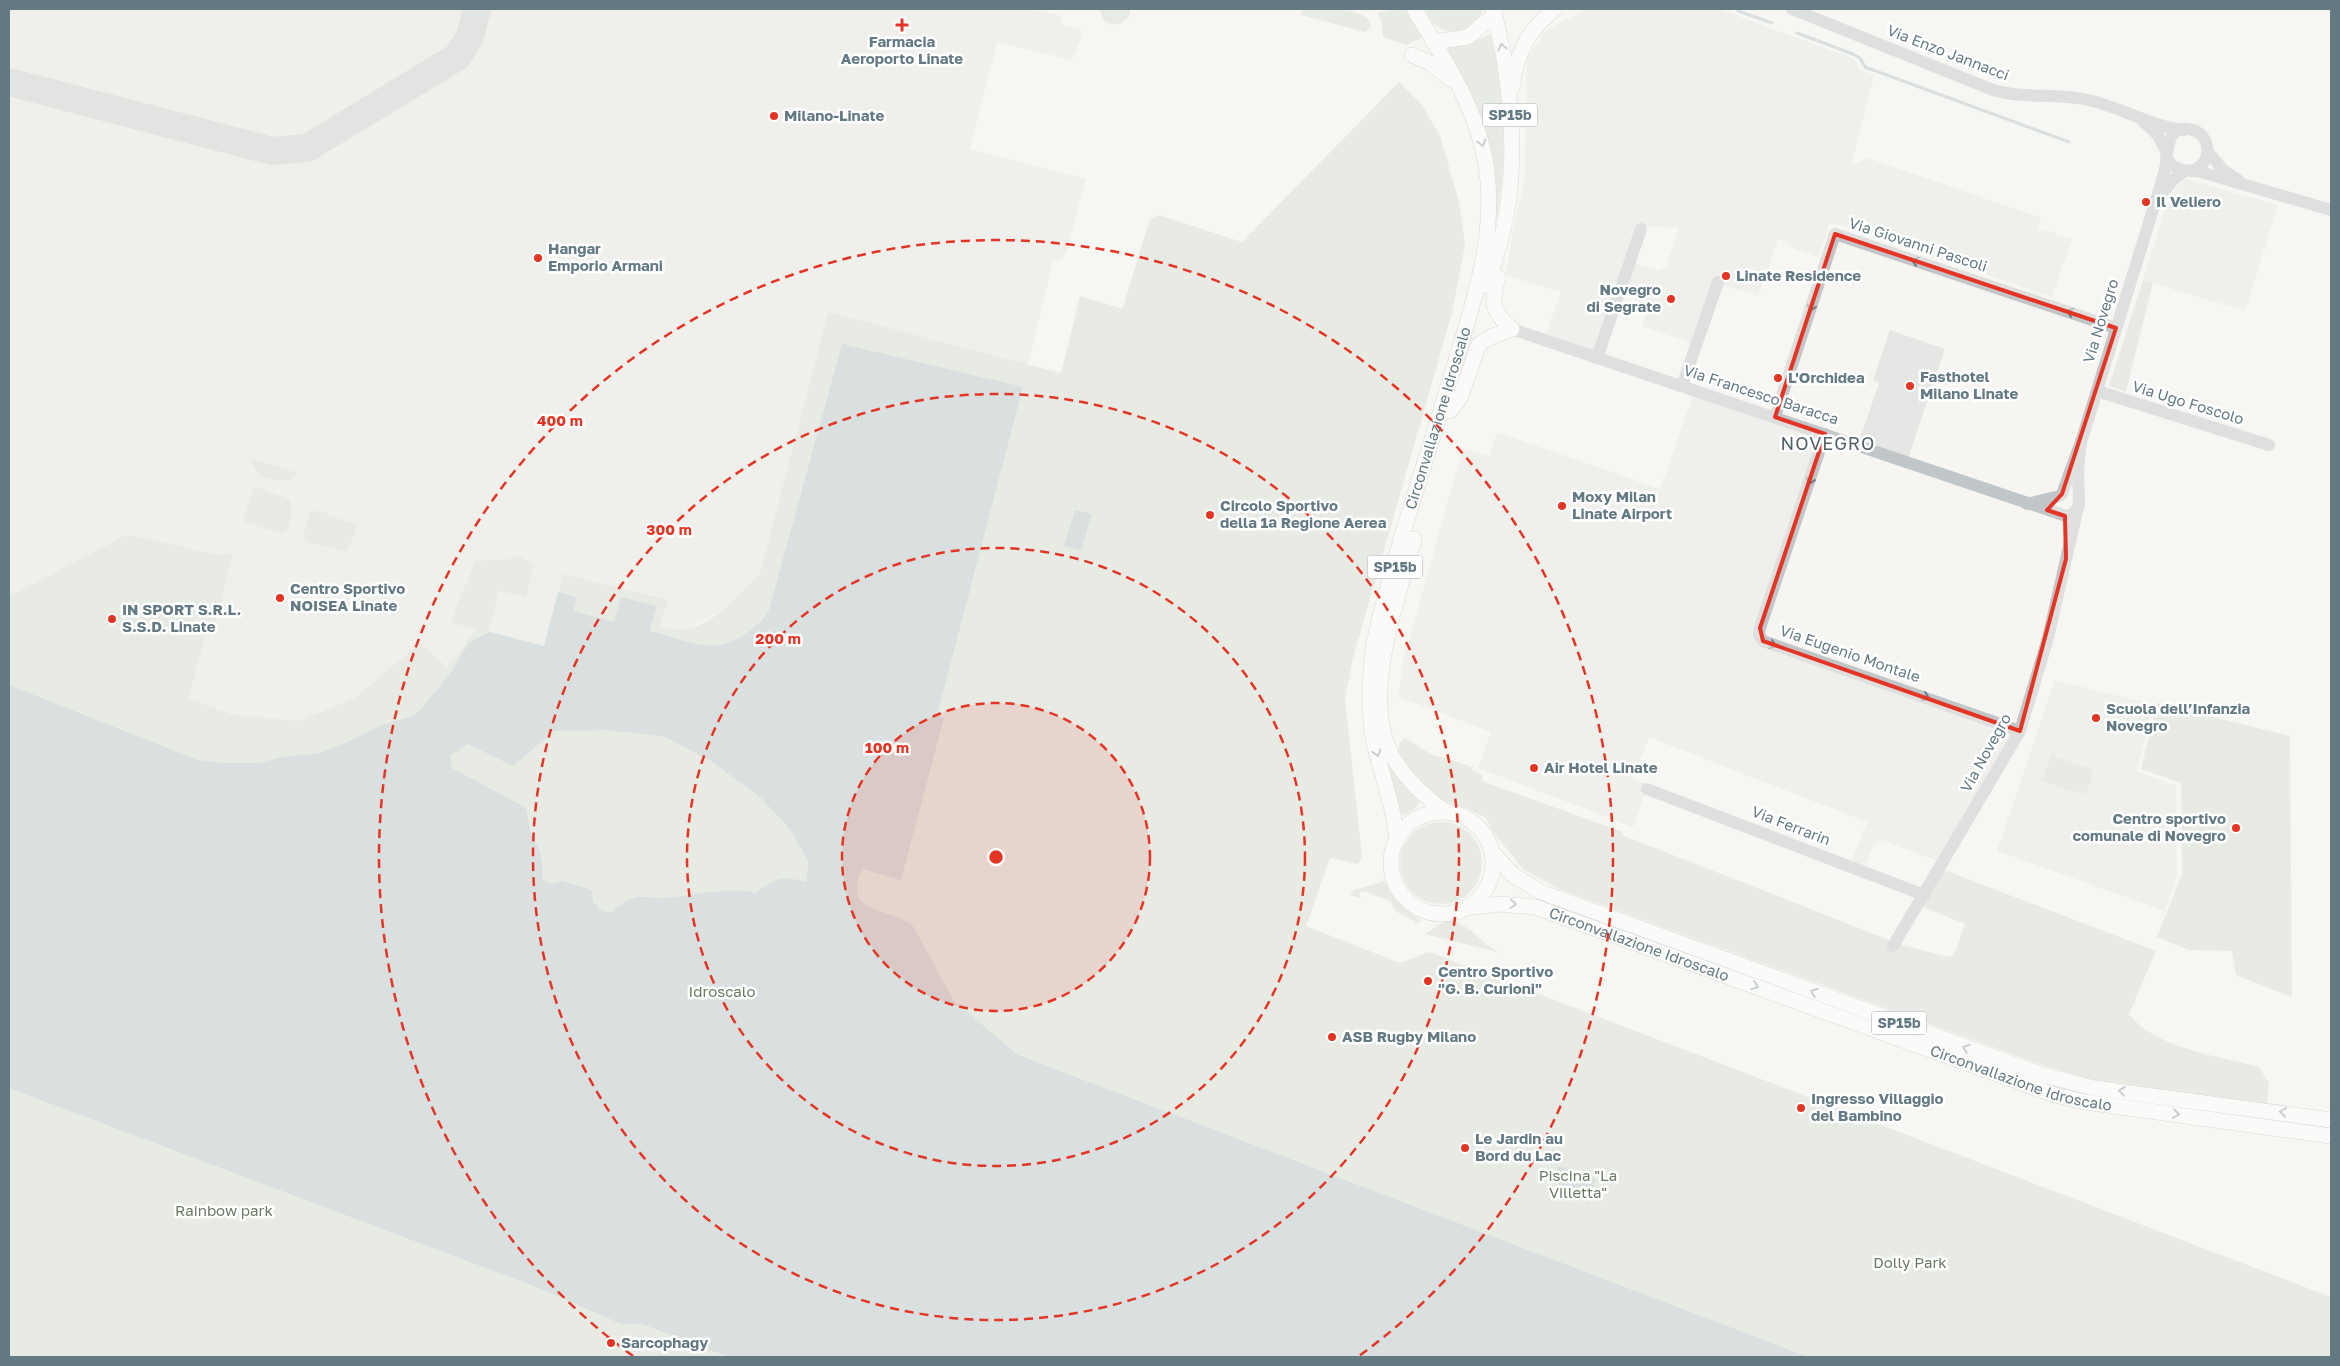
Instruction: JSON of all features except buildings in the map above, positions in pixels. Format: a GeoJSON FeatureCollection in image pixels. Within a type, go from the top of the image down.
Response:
{"type":"FeatureCollection","features":[{"type":"Feature","properties":{"kind":"main road","name":"Circonvallazione Idroscalo"},"geometry":{"type":"LineString","coordinates":[[1397,841],[1394,813],[1375,746],[1371,722],[1371,669],[1380,616],[1474,299],[1487,245],[1489,205],[1486,164],[1480,139],[1465,98],[1414,9]]}},
{"type":"Feature","properties":{"kind":"main road"},"geometry":{"type":"LineString","coordinates":[[1510,139],[1514,82],[1518,59],[1532,32],[1555,9]]}},
{"type":"Feature","properties":{"kind":"main road","name":"Circonvallazione Idroscalo"},"geometry":{"type":"LineString","coordinates":[[1446,812],[1420,792],[1396,761],[1384,731],[1380,694],[1382,667],[1391,620],[1506,217],[1510,186],[1510,139],[1506,68],[1496,11]]}},
{"type":"Feature","properties":{"kind":"main road","name":"SP15b"},"geometry":{"type":"LineString","coordinates":[[1433,42],[1468,36],[1496,11]]}},
{"type":"Feature","properties":{"kind":"main road"},"geometry":{"type":"LineString","coordinates":[[1412,55],[1430,63],[1445,74],[1465,98]]}},
{"type":"Feature","properties":{"kind":"main road"},"geometry":{"type":"LineString","coordinates":[[1450,411],[1460,398],[1478,344],[1512,329],[1501,319],[1494,306],[1492,297],[1505,248],[1506,217]]}},
{"type":"Feature","properties":{"kind":"main road","name":"SP15b"},"geometry":{"type":"LineString","coordinates":[[1446,812],[1464,816],[1479,827],[1492,852],[1492,875],[1488,886],[1481,896],[1465,908],[1440,914],[1429,912],[1409,901],[1401,893],[1392,872],[1392,861],[1397,841],[1405,828],[1426,815],[1446,812]]}},
{"type":"Feature","properties":{"kind":"main road","name":"Circonvallazione Idroscalo"},"geometry":{"type":"LineString","coordinates":[[1492,852],[1513,875],[1541,892],[2035,1073],[2094,1088],[2331,1120]]}},
{"type":"Feature","properties":{"kind":"main road","name":"Circonvallazione Idroscalo"},"geometry":{"type":"LineString","coordinates":[[1465,908],[1500,904],[1535,907],[2055,1095],[2085,1102],[2331,1136]]}},
{"type":"Feature","properties":{"kind":"street","name":"Via Enzo Jannacci"},"geometry":{"type":"LineString","coordinates":[[1792,9],[1993,90],[2024,96],[2082,99],[2113,107],[2142,120],[2183,130]]}},
{"type":"Feature","properties":{"kind":"street"},"geometry":{"type":"LineString","coordinates":[[2142,120],[2156,133],[2172,165],[2331,210]]}},
{"type":"Feature","properties":{"kind":"street"},"geometry":{"type":"LineString","coordinates":[[2183,130],[2193,130],[2202,135],[2207,144],[2208,152],[2226,173],[2251,187]]}},
{"type":"Feature","properties":{"kind":"street","name":"Via Novegro"},"geometry":{"type":"LineString","coordinates":[[2061,495],[2082,441],[2153,211],[2162,181],[2170,138],[2183,130]]}},
{"type":"Feature","properties":{"kind":"street","name":"Via Novegro"},"geometry":{"type":"LineString","coordinates":[[2153,211],[2169,185],[2188,171],[2204,163],[2208,152]]}},
{"type":"Feature","properties":{"kind":"street"},"geometry":{"type":"LineString","coordinates":[[1597,358],[1640,229]]}},
{"type":"Feature","properties":{"kind":"street","name":"Via Giovanni Pascoli"},"geometry":{"type":"LineString","coordinates":[[1775,417],[1835,234],[2116,328]]}},
{"type":"Feature","properties":{"kind":"street"},"geometry":{"type":"LineString","coordinates":[[1682,386],[1718,282]]}},
{"type":"Feature","properties":{"kind":"street","name":"Via Francesco Baracca"},"geometry":{"type":"LineString","coordinates":[[1512,329],[2063,515]]}},
{"type":"Feature","properties":{"kind":"street","name":"Via Ugo Foscolo"},"geometry":{"type":"LineString","coordinates":[[2097,391],[2270,445]]}},
{"type":"Feature","properties":{"kind":"street","name":"Via Eugenio Montale"},"geometry":{"type":"LineString","coordinates":[[1825,434],[1759,635],[1764,642],[2020,731]]}},
{"type":"Feature","properties":{"kind":"street","name":"Via Novegro"},"geometry":{"type":"LineString","coordinates":[[1893,946],[2020,731],[2048,638],[2078,505],[2078,469],[2082,441]]}},
{"type":"Feature","properties":{"kind":"street"},"geometry":{"type":"LineString","coordinates":[[2027,504],[2061,495],[2073,494],[2078,505],[2074,514],[2063,515],[2056,505],[2061,495]]}},
{"type":"Feature","properties":{"kind":"street","name":"Via Novegro"},"geometry":{"type":"LineString","coordinates":[[2063,515],[2068,530],[2066,559]]}},
{"type":"Feature","properties":{"kind":"street","name":"Via Ferrarin"},"geometry":{"type":"LineString","coordinates":[[1647,788],[1924,895]]}},
{"type":"Feature","properties":{"kind":"highlighted area"},"geometry":{"type":"Polygon","coordinates":[[[1835,234],[2116,328],[2062,494],[2047,510],[2065,516],[2066,559],[2020,731],[1763,641],[1760,628],[1825,434],[1775,417],[1835,234]]]}},
{"type":"Feature","properties":{"kind":"shaded area"},"geometry":{"type":"Polygon","coordinates":[[[9,9],[1032,9],[1062,16],[1061,25],[1081,30],[1080,33],[1083,34],[1072,60],[997,42],[970,149],[1086,179],[1067,251],[1062,259],[1053,261],[1028,365],[828,312],[760,573],[740,597],[716,614],[690,628],[659,627],[667,598],[563,574],[544,646],[489,632],[447,667],[420,644],[356,697],[299,721],[231,714],[9,628],[9,9]]]}},
{"type":"Feature","properties":{"kind":"shaded area"},"geometry":{"type":"Polygon","coordinates":[[[1588,9],[1718,9],[1855,59],[1859,70],[1874,75],[1851,166],[1868,158],[2041,218],[2038,228],[2072,239],[2052,297],[1830,222],[1818,257],[1792,248],[1790,243],[1778,239],[1758,296],[1718,283],[1696,345],[1642,326],[1647,310],[1634,305],[1639,288],[1623,283],[1597,358],[1544,340],[1561,292],[1506,275],[1514,224],[1525,178],[1527,58],[1547,29],[1588,9]],[[1642,226],[1630,262],[1659,271],[1667,265],[1679,228],[1642,226]]]}},
{"type":"Feature","properties":{"kind":"shaded area"},"geometry":{"type":"Polygon","coordinates":[[[2187,179],[2278,205],[2245,311],[2143,280],[2167,203],[2179,185],[2187,179]]]}},
{"type":"Feature","properties":{"kind":"shaded area"},"geometry":{"type":"Polygon","coordinates":[[[1890,330],[1945,349],[1907,461],[1858,444],[1879,383],[1873,380],[1890,330]]]}},
{"type":"Feature","properties":{"kind":"shaded area","name":"Idroscalo"},"geometry":{"type":"Polygon","coordinates":[[[842,344],[1023,387],[937,715],[944,718],[901,880],[862,869],[857,884],[858,894],[862,902],[913,926],[954,1001],[1018,1055],[1808,1357],[729,1357],[642,1324],[621,1324],[539,1288],[9,1088],[9,685],[197,760],[222,763],[258,763],[283,757],[320,753],[382,725],[413,716],[449,675],[469,643],[489,632],[544,646],[558,592],[577,597],[574,611],[614,622],[621,597],[657,606],[649,631],[699,645],[711,646],[735,640],[757,625],[769,610],[842,344]],[[606,730],[554,731],[513,766],[468,744],[450,756],[452,768],[526,808],[531,834],[539,848],[543,865],[542,878],[550,884],[562,881],[592,890],[593,902],[602,911],[611,913],[620,905],[638,897],[664,898],[733,891],[756,893],[779,879],[785,878],[806,882],[809,862],[790,829],[761,798],[711,761],[663,736],[606,730]]]}},
{"type":"Feature","properties":{"kind":"shaded area"},"geometry":{"type":"Polygon","coordinates":[[[1695,390],[1825,434],[1759,635],[2020,731],[1942,863],[1882,840],[1874,843],[1863,871],[1850,866],[1867,822],[1649,737],[1633,779],[1648,785],[1633,827],[1478,768],[1491,732],[1399,697],[1402,665],[1463,448],[1489,456],[1497,432],[1660,489],[1695,390]]]}},
{"type":"Feature","properties":{"kind":"shaded area"},"geometry":{"type":"Polygon","coordinates":[[[1075,510],[1092,514],[1081,551],[1064,546],[1075,510]]]}},
{"type":"Feature","properties":{"kind":"shaded area"},"geometry":{"type":"Polygon","coordinates":[[[2055,680],[2154,705],[2137,771],[2176,786],[2177,876],[2165,911],[1997,851],[2055,680]]]}},
{"type":"Feature","properties":{"kind":"shaded area"},"geometry":{"type":"Polygon","coordinates":[[[1558,1166],[1596,1180],[1588,1201],[1579,1197],[1579,1192],[1552,1182],[1558,1166]]]}},
{"type":"Feature","properties":{"kind":"green space"},"geometry":{"type":"Polygon","coordinates":[[[1099,9],[1130,9],[1129,16],[1122,23],[1112,25],[1103,20],[1099,9]]]}},
{"type":"Feature","properties":{"kind":"green space"},"geometry":{"type":"Polygon","coordinates":[[[1303,9],[1331,9],[1353,12],[1369,20],[1371,27],[1365,32],[1301,15],[1303,9]]]}},
{"type":"Feature","properties":{"kind":"green space"},"geometry":{"type":"Polygon","coordinates":[[[1405,9],[1422,38],[1406,45],[1383,37],[1381,20],[1377,13],[1405,9]]]}},
{"type":"Feature","properties":{"kind":"green space"},"geometry":{"type":"Polygon","coordinates":[[[1425,9],[1483,9],[1479,19],[1472,25],[1463,30],[1454,31],[1436,26],[1429,19],[1425,9]]]}},
{"type":"Feature","properties":{"kind":"green space"},"geometry":{"type":"Polygon","coordinates":[[[1490,34],[1499,79],[1503,127],[1502,174],[1497,220],[1494,172],[1485,133],[1471,95],[1449,53],[1448,47],[1466,45],[1490,34]]]}},
{"type":"Feature","properties":{"kind":"green space","name":"Idroscalo"},"geometry":{"type":"Polygon","coordinates":[[[1399,82],[1422,105],[1440,136],[1459,202],[1465,245],[1452,313],[1353,658],[1345,699],[1362,856],[1358,864],[1330,858],[1306,926],[1400,963],[1429,952],[2331,1297],[2331,1357],[9,1357],[9,597],[124,536],[135,536],[218,555],[233,554],[214,627],[205,635],[189,698],[231,714],[299,721],[356,697],[420,643],[447,667],[476,630],[450,622],[475,561],[511,559],[518,556],[534,564],[526,597],[499,591],[489,632],[544,646],[563,574],[668,599],[659,627],[686,629],[700,625],[719,613],[746,589],[760,573],[828,312],[1061,373],[1080,296],[1120,308],[1123,307],[1150,219],[1159,215],[1242,242],[1399,82]]]}},
{"type":"Feature","properties":{"kind":"green space"},"geometry":{"type":"Polygon","coordinates":[[[2143,280],[2153,283],[2126,392],[2109,386],[2143,280]]]}},
{"type":"Feature","properties":{"kind":"green space"},"geometry":{"type":"Polygon","coordinates":[[[252,459],[298,473],[286,481],[270,479],[256,471],[252,459]]]}},
{"type":"Feature","properties":{"kind":"green space"},"geometry":{"type":"Polygon","coordinates":[[[254,488],[260,488],[290,500],[291,517],[285,532],[278,533],[243,521],[254,488]]]}},
{"type":"Feature","properties":{"kind":"green space"},"geometry":{"type":"Polygon","coordinates":[[[317,510],[357,525],[347,552],[306,542],[303,536],[310,513],[317,510]]]}},
{"type":"Feature","properties":{"kind":"green space","name":"Centro sportivo comunale di Novegro"},"geometry":{"type":"Polygon","coordinates":[[[2157,703],[2290,736],[2292,997],[2236,975],[2232,951],[2189,950],[2157,937],[2182,874],[2181,783],[2141,769],[2157,703]]]}},
{"type":"Feature","properties":{"kind":"green space"},"geometry":{"type":"Polygon","coordinates":[[[1405,738],[1431,754],[1473,767],[1472,770],[1483,775],[1482,781],[1623,832],[1622,835],[1902,945],[1948,957],[1954,955],[1965,924],[1923,907],[1944,870],[2156,951],[2129,1014],[2140,1026],[2171,1043],[2259,1067],[2269,1083],[2267,1103],[2098,1081],[2048,1067],[1559,889],[1523,869],[1494,833],[1486,818],[1467,808],[1434,799],[1419,785],[1398,752],[1400,742],[1405,738]]]}},
{"type":"Feature","properties":{"kind":"green space"},"geometry":{"type":"Polygon","coordinates":[[[1385,751],[1407,789],[1420,801],[1412,810],[1402,815],[1385,763],[1385,751]]]}},
{"type":"Feature","properties":{"kind":"green space"},"geometry":{"type":"Polygon","coordinates":[[[2051,755],[2094,770],[2085,795],[2042,781],[2051,755]]]}},
{"type":"Feature","properties":{"kind":"green space"},"geometry":{"type":"Polygon","coordinates":[[[1441,822],[1457,826],[1470,834],[1478,847],[1482,863],[1478,879],[1470,892],[1457,900],[1441,904],[1425,900],[1412,892],[1404,879],[1400,863],[1404,847],[1412,834],[1425,826],[1441,822]]]}},
{"type":"Feature","properties":{"kind":"green space"},"geometry":{"type":"Polygon","coordinates":[[[1385,881],[1391,894],[1399,904],[1421,920],[1416,924],[1411,919],[1397,912],[1390,901],[1363,891],[1359,892],[1361,898],[1350,895],[1354,890],[1385,881]]]}},
{"type":"Feature","properties":{"kind":"green space"},"geometry":{"type":"Polygon","coordinates":[[[1448,919],[1464,926],[1501,953],[1425,934],[1448,919]]]}},
{"type":"Feature","properties":{"kind":"waterway"},"geometry":{"type":"LineString","coordinates":[[1738,11],[1772,23]]}},
{"type":"Feature","properties":{"kind":"waterway"},"geometry":{"type":"LineString","coordinates":[[1797,33],[1853,54],[1860,58],[1865,67],[2069,142]]}},
{"type":"Feature","properties":{"kind":"taxiway"},"geometry":{"type":"LineString","coordinates":[[9,82],[272,151],[307,148],[457,57],[470,37],[477,9]]}},
{"type":"Feature","properties":{"kind":"place","name":"Farmacia Aeroporto Linate"},"geometry":{"type":"Point","coordinates":[902,25]}},
{"type":"Feature","properties":{"kind":"place","name":"Milano-Linate"},"geometry":{"type":"Point","coordinates":[774,116]}},
{"type":"Feature","properties":{"kind":"place","name":"Il Veliero"},"geometry":{"type":"Point","coordinates":[2146,202]}},
{"type":"Feature","properties":{"kind":"place","name":"Hangar Emporio Armani"},"geometry":{"type":"Point","coordinates":[538,258]}},
{"type":"Feature","properties":{"kind":"place","name":"Linate Residence"},"geometry":{"type":"Point","coordinates":[1726,276]}},
{"type":"Feature","properties":{"kind":"place","name":"Novegro di Segrate"},"geometry":{"type":"Point","coordinates":[1671,299]}},
{"type":"Feature","properties":{"kind":"place","name":"L'Orchidea"},"geometry":{"type":"Point","coordinates":[1778,378]}},
{"type":"Feature","properties":{"kind":"place","name":"Fasthotel Milano Linate"},"geometry":{"type":"Point","coordinates":[1910,386]}},
{"type":"Feature","properties":{"kind":"place","name":"Moxy Milan Linate Airport"},"geometry":{"type":"Point","coordinates":[1562,506]}},
{"type":"Feature","properties":{"kind":"place","name":"Circolo Sportivo della 1ª Regione Aerea"},"geometry":{"type":"Point","coordinates":[1210,515]}},
{"type":"Feature","properties":{"kind":"place","name":"Centro Sportivo NOISEA Linate"},"geometry":{"type":"Point","coordinates":[280,598]}},
{"type":"Feature","properties":{"kind":"place","name":"IN SPORT S.R.L. S.S.D. Linate"},"geometry":{"type":"Point","coordinates":[112,619]}},
{"type":"Feature","properties":{"kind":"place","name":"Scuola dell’Infanzia Novegro"},"geometry":{"type":"Point","coordinates":[2096,718]}},
{"type":"Feature","properties":{"kind":"place","name":"Air Hotel Linate"},"geometry":{"type":"Point","coordinates":[1534,768]}},
{"type":"Feature","properties":{"kind":"place","name":"Centro sportivo comunale di Novegro"},"geometry":{"type":"Point","coordinates":[2236,828]}},
{"type":"Feature","properties":{"kind":"place","name":"Centro Sportivo \"G. B. Curioni\""},"geometry":{"type":"Point","coordinates":[1428,981]}},
{"type":"Feature","properties":{"kind":"place","name":"ASB Rugby Milano"},"geometry":{"type":"Point","coordinates":[1332,1037]}},
{"type":"Feature","properties":{"kind":"place","name":"Ingresso Villaggio del Bambino"},"geometry":{"type":"Point","coordinates":[1801,1108]}},
{"type":"Feature","properties":{"kind":"place","name":"Le Jardin au Bord du Lac"},"geometry":{"type":"Point","coordinates":[1465,1148]}},
{"type":"Feature","properties":{"kind":"place","name":"Sarcophagy"},"geometry":{"type":"Point","coordinates":[611,1343]}},
{"type":"Feature","properties":{"kind":"district","name":"NOVEGRO"},"geometry":{"type":"Point","coordinates":[1828,444]}},
{"type":"Feature","properties":{"kind":"park label","name":"Piscina \"La Villetta\""},"geometry":{"type":"Point","coordinates":[1578,1184]}},
{"type":"Feature","properties":{"kind":"park label","name":"Rainbow park"},"geometry":{"type":"Point","coordinates":[224,1211]}},
{"type":"Feature","properties":{"kind":"park label","name":"Dolly Park"},"geometry":{"type":"Point","coordinates":[1910,1263]}}]}
